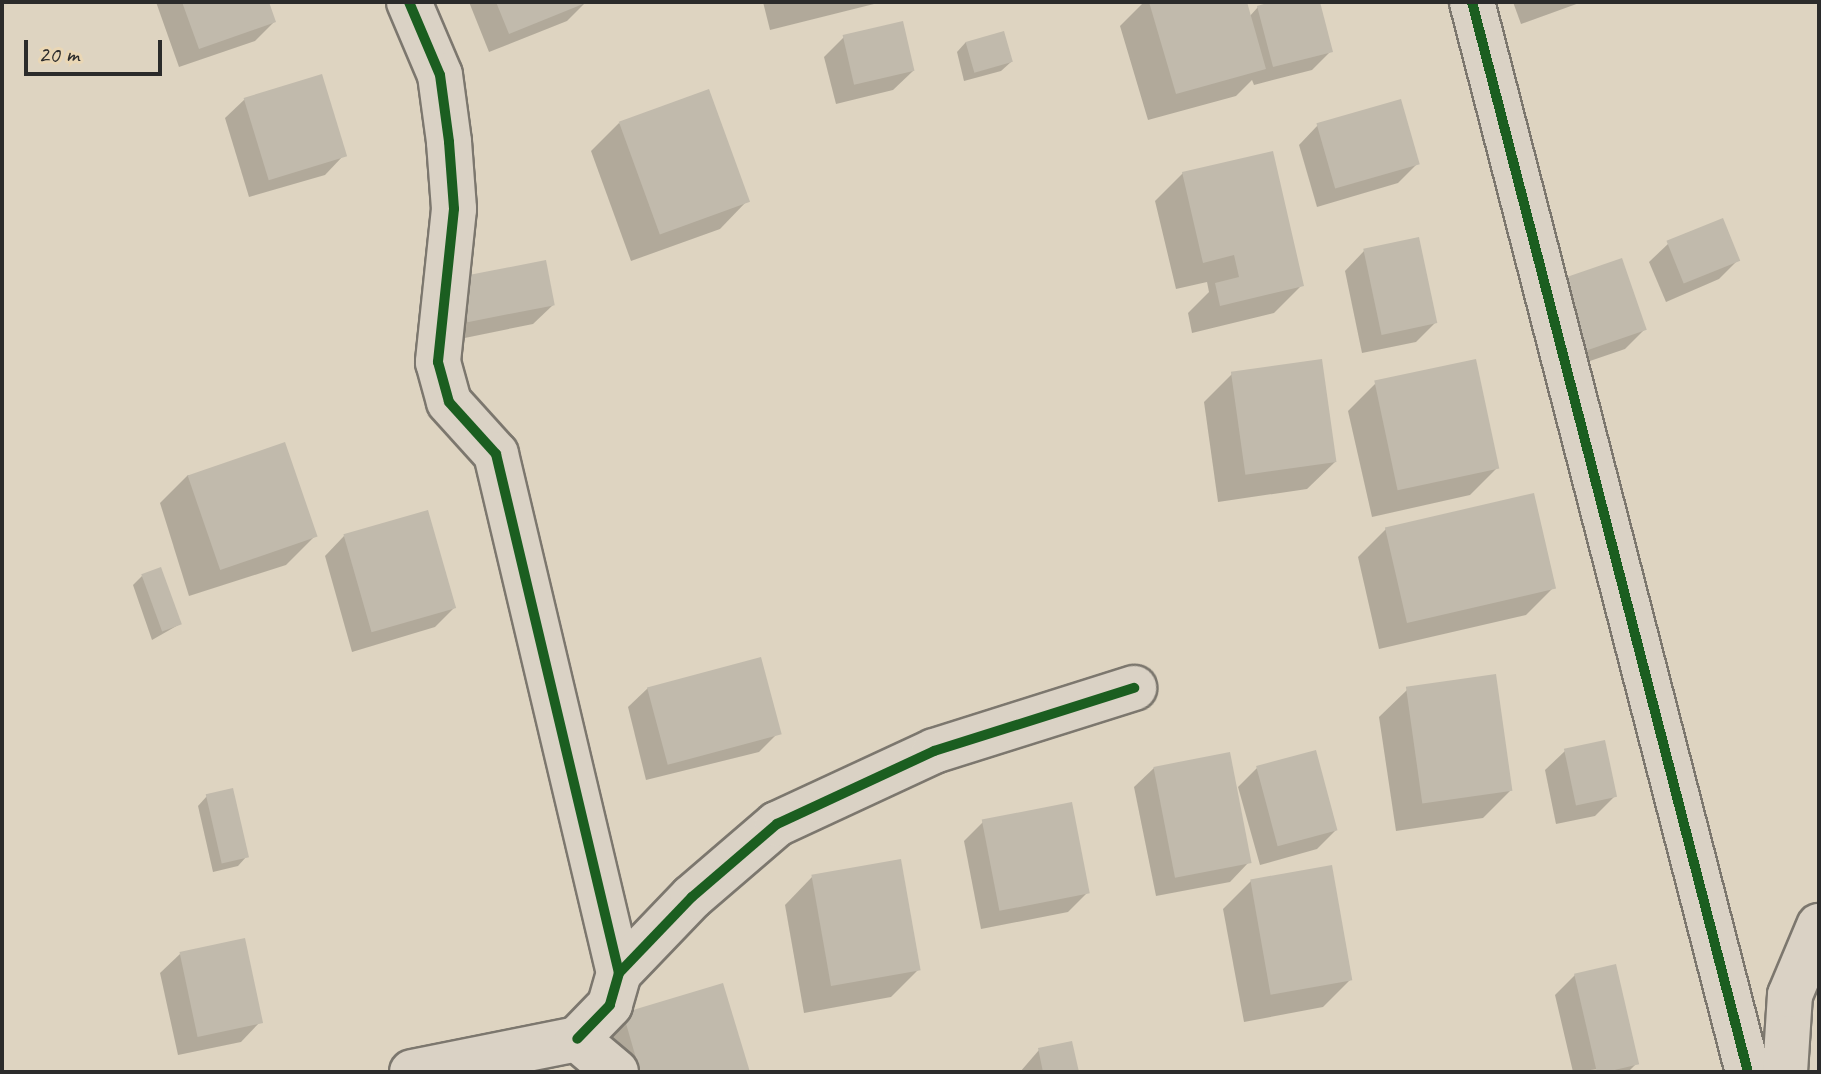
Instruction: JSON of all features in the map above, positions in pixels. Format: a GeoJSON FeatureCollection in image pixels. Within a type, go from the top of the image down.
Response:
{"type":"FeatureCollection","features":[{"type":"Feature","properties":{"kind":"street"},"geometry":{"type":"LineString","coordinates":[[409,2],[440,75],[449,142],[454,209],[438,322],[438,362],[449,402],[496,454],[619,973]]}},
{"type":"Feature","properties":{"kind":"street"},"geometry":{"type":"LineString","coordinates":[[1472,2],[1748,1072]]}},
{"type":"Feature","properties":{"kind":"street"},"geometry":{"type":"LineString","coordinates":[[412,1072],[577,1039],[610,1005],[619,973],[692,897],[777,824],[934,751],[1134,688]]}},
{"type":"Feature","properties":{"kind":"street"},"geometry":{"type":"LineString","coordinates":[[1785,1072],[1790,995],[1819,926]]}},
{"type":"Feature","properties":{"kind":"street"},"geometry":{"type":"LineString","coordinates":[[577,1039],[616,1072]]}},
{"type":"Feature","properties":{"kind":"building"},"geometry":{"type":"Polygon","coordinates":[[[182,2],[269,2],[276,22],[199,49],[182,2]]]}},
{"type":"Feature","properties":{"kind":"building"},"geometry":{"type":"Polygon","coordinates":[[[496,2],[588,2],[509,34],[496,2]]]}},
{"type":"Feature","properties":{"kind":"building"},"geometry":{"type":"Polygon","coordinates":[[[1149,2],[1247,2],[1266,69],[1176,94],[1149,2]]]}},
{"type":"Feature","properties":{"kind":"building"},"geometry":{"type":"Polygon","coordinates":[[[1271,2],[1320,2],[1333,52],[1273,67],[1257,6],[1271,2]]]}},
{"type":"Feature","properties":{"kind":"building"},"geometry":{"type":"Polygon","coordinates":[[[903,21],[914,71],[854,85],[843,35],[903,21]]]}},
{"type":"Feature","properties":{"kind":"building"},"geometry":{"type":"Polygon","coordinates":[[[1004,31],[1013,62],[974,73],[966,42],[1004,31]]]}},
{"type":"Feature","properties":{"kind":"building"},"geometry":{"type":"Polygon","coordinates":[[[322,74],[347,156],[269,180],[244,98],[322,74]]]}},
{"type":"Feature","properties":{"kind":"building"},"geometry":{"type":"Polygon","coordinates":[[[709,89],[750,202],[660,235],[619,122],[709,89]]]}},
{"type":"Feature","properties":{"kind":"building"},"geometry":{"type":"Polygon","coordinates":[[[1401,99],[1420,164],[1335,189],[1316,123],[1401,99]]]}},
{"type":"Feature","properties":{"kind":"building"},"geometry":{"type":"Polygon","coordinates":[[[1273,151],[1304,286],[1220,306],[1215,283],[1239,277],[1234,255],[1203,263],[1182,172],[1273,151]]]}},
{"type":"Feature","properties":{"kind":"building"},"geometry":{"type":"Polygon","coordinates":[[[1723,218],[1740,261],[1684,284],[1666,241],[1723,218]]]}},
{"type":"Feature","properties":{"kind":"building"},"geometry":{"type":"Polygon","coordinates":[[[1419,237],[1437,323],[1382,335],[1363,249],[1419,237]]]}},
{"type":"Feature","properties":{"kind":"building"},"geometry":{"type":"Polygon","coordinates":[[[1622,258],[1647,330],[1575,355],[1550,283],[1622,258]]]}},
{"type":"Feature","properties":{"kind":"building"},"geometry":{"type":"Polygon","coordinates":[[[546,260],[555,305],[467,322],[459,277],[546,260]]]}},
{"type":"Feature","properties":{"kind":"building"},"geometry":{"type":"Polygon","coordinates":[[[1322,359],[1336,462],[1245,475],[1231,372],[1322,359]]]}},
{"type":"Feature","properties":{"kind":"building"},"geometry":{"type":"Polygon","coordinates":[[[1476,359],[1499,469],[1398,490],[1374,381],[1476,359]]]}},
{"type":"Feature","properties":{"kind":"building"},"geometry":{"type":"Polygon","coordinates":[[[285,442],[318,537],[220,570],[188,476],[285,442]]]}},
{"type":"Feature","properties":{"kind":"building"},"geometry":{"type":"Polygon","coordinates":[[[1534,493],[1556,588],[1407,623],[1385,527],[1534,493]]]}},
{"type":"Feature","properties":{"kind":"building"},"geometry":{"type":"Polygon","coordinates":[[[428,510],[456,608],[372,632],[343,534],[428,510]]]}},
{"type":"Feature","properties":{"kind":"building"},"geometry":{"type":"Polygon","coordinates":[[[161,567],[182,624],[162,632],[141,574],[161,567]]]}},
{"type":"Feature","properties":{"kind":"building"},"geometry":{"type":"Polygon","coordinates":[[[761,657],[782,734],[668,765],[647,688],[761,657]]]}},
{"type":"Feature","properties":{"kind":"building"},"geometry":{"type":"Polygon","coordinates":[[[1496,674],[1512,791],[1422,804],[1406,687],[1496,674]]]}},
{"type":"Feature","properties":{"kind":"building"},"geometry":{"type":"Polygon","coordinates":[[[1605,740],[1617,797],[1576,805],[1564,749],[1605,740]]]}},
{"type":"Feature","properties":{"kind":"building"},"geometry":{"type":"Polygon","coordinates":[[[1316,750],[1337,830],[1278,846],[1256,766],[1316,750]]]}},
{"type":"Feature","properties":{"kind":"building"},"geometry":{"type":"Polygon","coordinates":[[[1230,752],[1252,863],[1175,878],[1153,767],[1230,752]]]}},
{"type":"Feature","properties":{"kind":"building"},"geometry":{"type":"Polygon","coordinates":[[[233,788],[249,857],[222,863],[206,794],[233,788]]]}},
{"type":"Feature","properties":{"kind":"building"},"geometry":{"type":"Polygon","coordinates":[[[1072,802],[1090,893],[999,911],[982,820],[1072,802]]]}},
{"type":"Feature","properties":{"kind":"building"},"geometry":{"type":"Polygon","coordinates":[[[901,859],[921,970],[831,986],[811,875],[901,859]]]}},
{"type":"Feature","properties":{"kind":"building"},"geometry":{"type":"Polygon","coordinates":[[[1332,865],[1352,980],[1271,995],[1250,879],[1332,865]]]}},
{"type":"Feature","properties":{"kind":"building"},"geometry":{"type":"Polygon","coordinates":[[[245,938],[263,1023],[198,1037],[179,952],[245,938]]]}},
{"type":"Feature","properties":{"kind":"building"},"geometry":{"type":"Polygon","coordinates":[[[1616,964],[1639,1064],[1597,1072],[1574,974],[1616,964]]]}},
{"type":"Feature","properties":{"kind":"building"},"geometry":{"type":"Polygon","coordinates":[[[723,983],[750,1072],[640,1072],[623,1013],[723,983]]]}},
{"type":"Feature","properties":{"kind":"building"},"geometry":{"type":"Polygon","coordinates":[[[1072,1041],[1079,1072],[1043,1072],[1038,1048],[1072,1041]]]}},
{"type":"Feature","properties":{"kind":"cycle path"},"geometry":{"type":"LineString","coordinates":[[409,2],[440,75],[449,142],[454,209],[438,362],[449,402],[496,454],[619,973],[610,1005],[577,1039]]}},
{"type":"Feature","properties":{"kind":"cycle path"},"geometry":{"type":"LineString","coordinates":[[1472,2],[1748,1072]]}},
{"type":"Feature","properties":{"kind":"cycle path"},"geometry":{"type":"LineString","coordinates":[[619,973],[692,897],[777,824],[934,751],[1134,688]]}}]}
